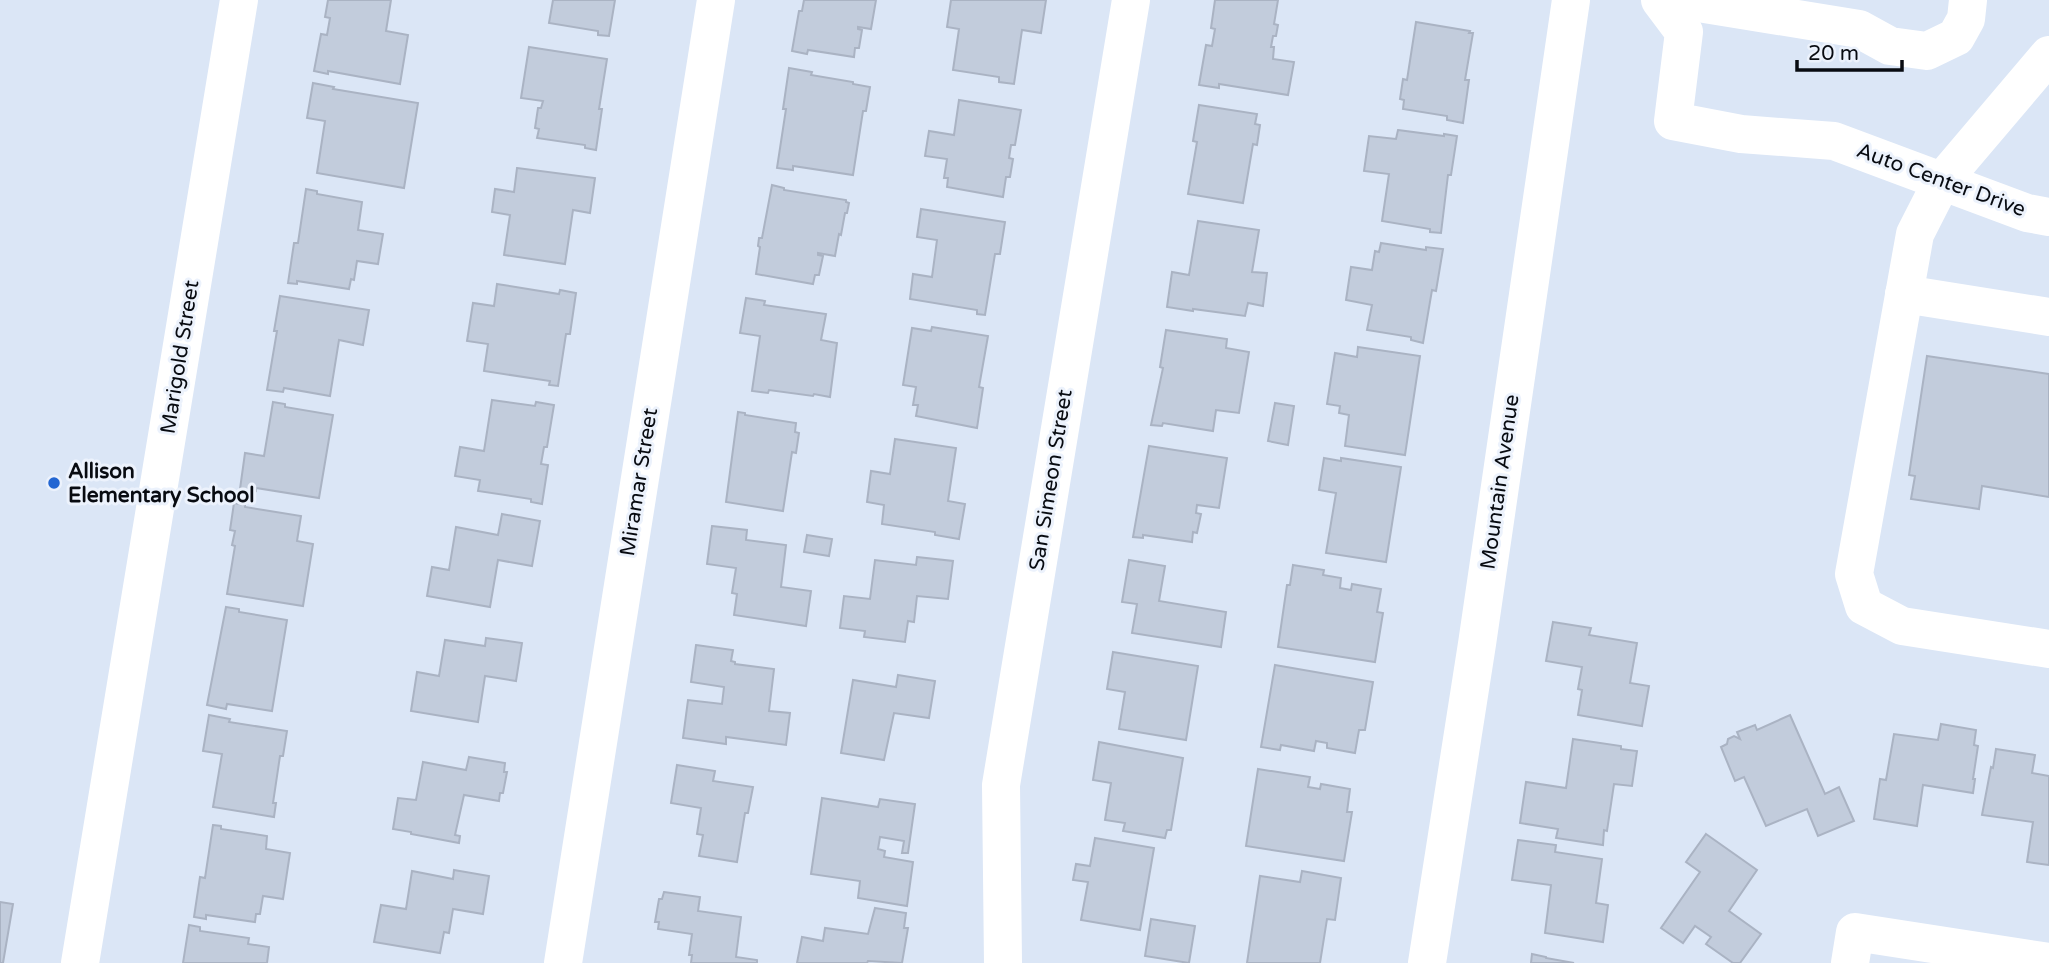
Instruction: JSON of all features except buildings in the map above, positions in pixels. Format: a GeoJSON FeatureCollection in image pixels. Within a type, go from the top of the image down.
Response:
{"type":"FeatureCollection","features":[{"type":"Feature","properties":{"kind":"street","name":"Marigold Street"},"geometry":{"type":"LineString","coordinates":[[80,963],[239,0]]}},
{"type":"Feature","properties":{"kind":"street","name":"Miramar Street"},"geometry":{"type":"LineString","coordinates":[[563,963],[716,0]]}},
{"type":"Feature","properties":{"kind":"street","name":"San Simeon Street"},"geometry":{"type":"LineString","coordinates":[[1003,963],[1001,785],[1130,0]]}},
{"type":"Feature","properties":{"kind":"street","name":"Mountain Avenue"},"geometry":{"type":"LineString","coordinates":[[1427,963],[1479,630],[1571,0]]}},
{"type":"Feature","properties":{"kind":"street","name":"Auto Center Drive"},"geometry":{"type":"LineString","coordinates":[[1660,0],[1684,32],[1673,121],[1741,134],[1834,141],[2027,213],[2049,217]]}},
{"type":"Feature","properties":{"kind":"street"},"geometry":{"type":"LineString","coordinates":[[1680,0],[1859,29],[1890,46],[1927,51],[1956,37],[1966,19],[1968,0]]}},
{"type":"Feature","properties":{"kind":"street"},"geometry":{"type":"LineString","coordinates":[[2049,55],[1942,181],[1915,234],[1854,574],[1864,606],[1902,626],[2049,649]]}},
{"type":"Feature","properties":{"kind":"street"},"geometry":{"type":"LineString","coordinates":[[1904,294],[2049,317]]}},
{"type":"Feature","properties":{"kind":"street"},"geometry":{"type":"LineString","coordinates":[[1852,948],[2049,962]]}},
{"type":"Feature","properties":{"kind":"place","name":"Allison Elementary School"},"geometry":{"type":"Point","coordinates":[54,483]}}]}
